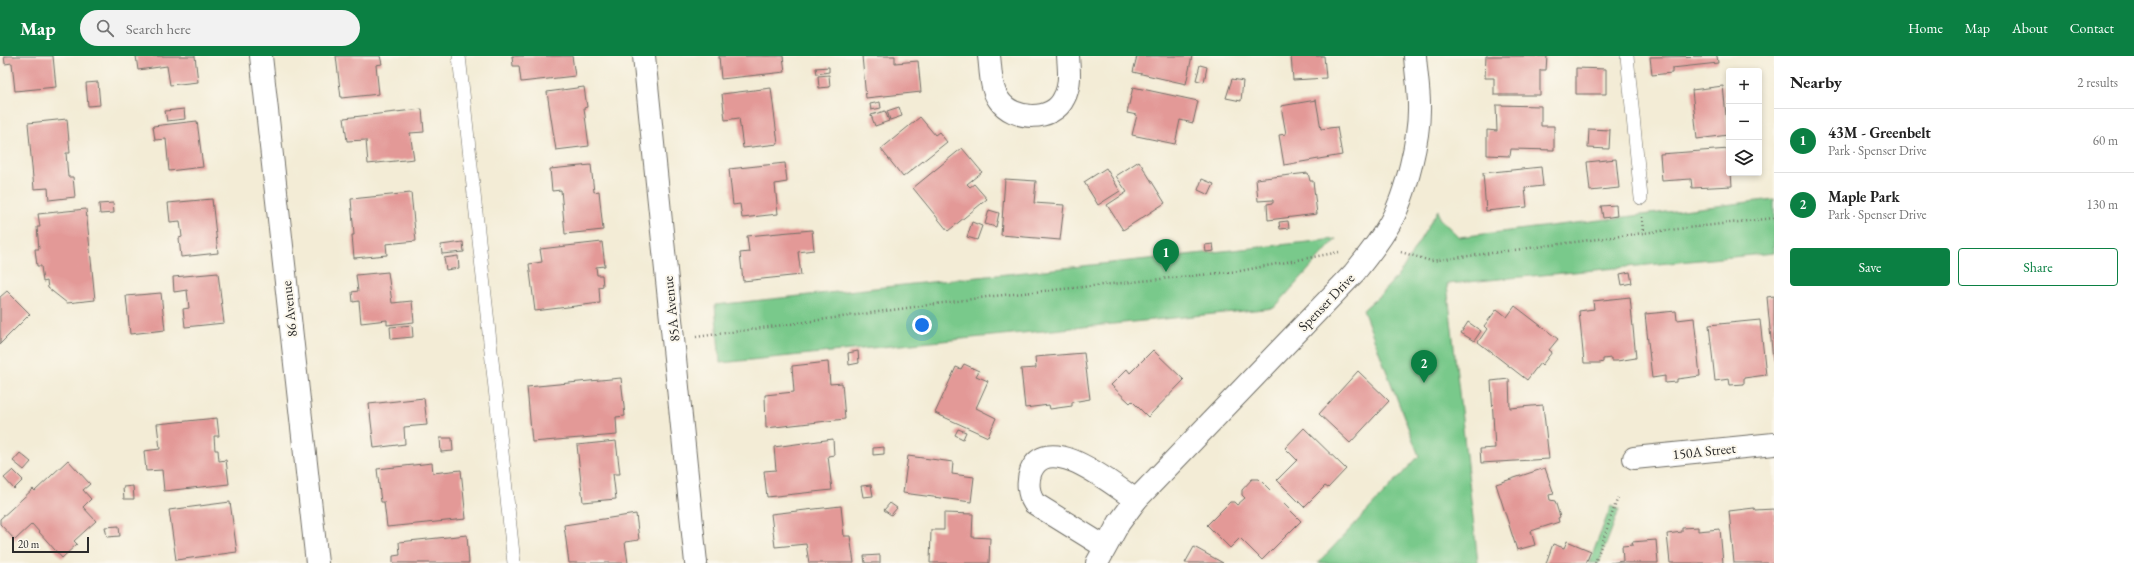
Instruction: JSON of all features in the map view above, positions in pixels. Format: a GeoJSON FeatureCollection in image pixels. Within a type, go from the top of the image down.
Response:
{"type":"FeatureCollection","features":[{"type":"Feature","properties":{"kind":"street","name":"86 Avenue"},"geometry":{"type":"LineString","coordinates":[[261,56],[317,563]]}},
{"type":"Feature","properties":{"kind":"street","name":"85A Avenue"},"geometry":{"type":"LineString","coordinates":[[644,56],[696,563]]}},
{"type":"Feature","properties":{"kind":"street"},"geometry":{"type":"LineString","coordinates":[[989,56],[992,84],[999,100],[1011,112],[1031,116],[1049,112],[1064,100],[1069,82],[1068,56]]}},
{"type":"Feature","properties":{"kind":"street","name":"Spenser Drive"},"geometry":{"type":"LineString","coordinates":[[1136,500],[1081,464],[1062,456],[1051,455],[1043,458],[1031,470],[1029,487],[1031,498],[1034,503],[1101,555],[1136,500],[1354,273],[1373,250],[1387,228],[1411,168],[1419,106],[1415,56]]}},
{"type":"Feature","properties":{"kind":"street","name":"150A Street"},"geometry":{"type":"LineString","coordinates":[[1634,458],[1774,444]]}},
{"type":"Feature","properties":{"kind":"lane"},"geometry":{"type":"LineString","coordinates":[[459,56],[514,563]]}},
{"type":"Feature","properties":{"kind":"lane"},"geometry":{"type":"LineString","coordinates":[[1626,56],[1641,198]]}},
{"type":"Feature","properties":{"kind":"path"},"geometry":{"type":"LineString","coordinates":[[1395,250],[1431,261],[1643,233],[1774,218]]}},
{"type":"Feature","properties":{"kind":"path"},"geometry":{"type":"LineString","coordinates":[[692,338],[994,296],[1240,270],[1342,252]]}},
{"type":"Feature","properties":{"kind":"path"},"geometry":{"type":"LineString","coordinates":[[1595,563],[1618,497]]}},
{"type":"Feature","properties":{"kind":"green space"},"geometry":{"type":"Polygon","coordinates":[[[1774,199],[1774,253],[1447,284],[1478,563],[1318,563],[1419,456],[1363,310],[1381,294],[1400,273],[1438,210],[1439,218],[1459,237],[1774,199]]]}},
{"type":"Feature","properties":{"kind":"green space"},"geometry":{"type":"Polygon","coordinates":[[[1336,239],[1274,308],[720,363],[715,305],[1336,239]]]}},
{"type":"Feature","properties":{"kind":"green space"},"geometry":{"type":"Polygon","coordinates":[[[1611,506],[1619,510],[1599,563],[1589,563],[1611,506]]]}},
{"type":"Feature","properties":{"kind":"building"},"geometry":{"type":"Polygon","coordinates":[[[4,56],[53,56],[56,87],[15,91],[12,63],[5,64],[4,56]]]}},
{"type":"Feature","properties":{"kind":"building"},"geometry":{"type":"Polygon","coordinates":[[[136,56],[195,56],[198,82],[170,85],[167,66],[138,70],[136,56]]]}},
{"type":"Feature","properties":{"kind":"building"},"geometry":{"type":"Polygon","coordinates":[[[336,56],[380,56],[382,64],[376,65],[379,94],[341,98],[336,56]]]}},
{"type":"Feature","properties":{"kind":"building"},"geometry":{"type":"Polygon","coordinates":[[[512,56],[572,56],[575,76],[521,82],[519,66],[513,66],[512,56]]]}},
{"type":"Feature","properties":{"kind":"building"},"geometry":{"type":"Polygon","coordinates":[[[719,56],[783,56],[785,72],[721,79],[719,56]]]}},
{"type":"Feature","properties":{"kind":"building"},"geometry":{"type":"Polygon","coordinates":[[[862,56],[895,56],[895,63],[918,61],[921,92],[866,98],[862,56]]]}},
{"type":"Feature","properties":{"kind":"building"},"geometry":{"type":"Polygon","coordinates":[[[1137,56],[1192,56],[1186,84],[1133,72],[1137,56]]]}},
{"type":"Feature","properties":{"kind":"building"},"geometry":{"type":"Polygon","coordinates":[[[1291,56],[1324,56],[1326,78],[1293,80],[1291,56]]]}},
{"type":"Feature","properties":{"kind":"building"},"geometry":{"type":"Polygon","coordinates":[[[1486,56],[1547,56],[1546,70],[1540,70],[1540,95],[1494,95],[1494,78],[1485,78],[1486,56]]]}},
{"type":"Feature","properties":{"kind":"building"},"geometry":{"type":"Polygon","coordinates":[[[1717,56],[1718,63],[1672,68],[1672,73],[1652,75],[1650,57],[1717,56]]]}},
{"type":"Feature","properties":{"kind":"building"},"geometry":{"type":"Polygon","coordinates":[[[1200,65],[1207,67],[1204,82],[1196,80],[1200,65]]]}},
{"type":"Feature","properties":{"kind":"building"},"geometry":{"type":"Polygon","coordinates":[[[829,67],[829,72],[817,74],[816,68],[829,67]]]}},
{"type":"Feature","properties":{"kind":"building"},"geometry":{"type":"Polygon","coordinates":[[[1576,68],[1606,69],[1606,94],[1576,94],[1576,68]]]}},
{"type":"Feature","properties":{"kind":"building"},"geometry":{"type":"Polygon","coordinates":[[[829,75],[830,87],[819,88],[818,76],[829,75]]]}},
{"type":"Feature","properties":{"kind":"building"},"geometry":{"type":"Polygon","coordinates":[[[1232,79],[1243,81],[1241,101],[1226,98],[1232,79]]]}},
{"type":"Feature","properties":{"kind":"building"},"geometry":{"type":"Polygon","coordinates":[[[98,82],[100,105],[88,106],[86,83],[98,82]]]}},
{"type":"Feature","properties":{"kind":"building"},"geometry":{"type":"Polygon","coordinates":[[[1723,86],[1726,115],[1726,135],[1697,139],[1692,90],[1723,86]]]}},
{"type":"Feature","properties":{"kind":"building"},"geometry":{"type":"Polygon","coordinates":[[[584,87],[587,107],[584,108],[589,146],[556,150],[547,92],[584,87]]]}},
{"type":"Feature","properties":{"kind":"building"},"geometry":{"type":"Polygon","coordinates":[[[1133,87],[1198,101],[1193,123],[1180,120],[1175,144],[1132,135],[1137,115],[1127,113],[1133,87]]]}},
{"type":"Feature","properties":{"kind":"building"},"geometry":{"type":"Polygon","coordinates":[[[771,88],[778,144],[743,148],[739,118],[725,120],[722,94],[771,88]]]}},
{"type":"Feature","properties":{"kind":"building"},"geometry":{"type":"Polygon","coordinates":[[[1316,100],[1321,129],[1337,127],[1342,155],[1284,165],[1279,135],[1286,134],[1281,106],[1316,100]]]}},
{"type":"Feature","properties":{"kind":"building"},"geometry":{"type":"Polygon","coordinates":[[[880,102],[881,108],[871,110],[870,104],[880,102]]]}},
{"type":"Feature","properties":{"kind":"building"},"geometry":{"type":"Polygon","coordinates":[[[1496,105],[1541,106],[1541,126],[1554,126],[1554,150],[1511,149],[1510,156],[1487,155],[1487,130],[1497,131],[1496,105]]]}},
{"type":"Feature","properties":{"kind":"building"},"geometry":{"type":"Polygon","coordinates":[[[899,107],[902,116],[890,120],[887,111],[899,107]]]}},
{"type":"Feature","properties":{"kind":"building"},"geometry":{"type":"Polygon","coordinates":[[[184,109],[185,119],[167,121],[165,111],[184,109]]]}},
{"type":"Feature","properties":{"kind":"building"},"geometry":{"type":"Polygon","coordinates":[[[422,109],[424,132],[410,133],[414,159],[368,164],[366,140],[347,141],[344,118],[422,109]]]}},
{"type":"Feature","properties":{"kind":"building"},"geometry":{"type":"Polygon","coordinates":[[[885,111],[889,121],[875,126],[871,115],[885,111]]]}},
{"type":"Feature","properties":{"kind":"building"},"geometry":{"type":"Polygon","coordinates":[[[920,117],[935,135],[939,132],[947,142],[903,177],[881,149],[920,117]]]}},
{"type":"Feature","properties":{"kind":"building"},"geometry":{"type":"Polygon","coordinates":[[[67,119],[70,153],[66,153],[68,177],[73,177],[75,197],[49,200],[48,188],[34,189],[28,123],[67,119]]]}},
{"type":"Feature","properties":{"kind":"building"},"geometry":{"type":"Polygon","coordinates":[[[197,121],[203,167],[169,171],[166,139],[155,140],[153,126],[197,121]]]}},
{"type":"Feature","properties":{"kind":"building"},"geometry":{"type":"Polygon","coordinates":[[[1589,129],[1610,130],[1609,149],[1588,148],[1589,129]]]}},
{"type":"Feature","properties":{"kind":"building"},"geometry":{"type":"Polygon","coordinates":[[[962,148],[982,172],[967,184],[970,187],[974,184],[987,199],[948,231],[913,188],[962,148]]]}},
{"type":"Feature","properties":{"kind":"building"},"geometry":{"type":"Polygon","coordinates":[[[1726,149],[1726,176],[1731,176],[1732,186],[1692,188],[1691,179],[1662,181],[1660,154],[1726,149]]]}},
{"type":"Feature","properties":{"kind":"building"},"geometry":{"type":"Polygon","coordinates":[[[1616,159],[1619,188],[1590,191],[1587,162],[1616,159]]]}},
{"type":"Feature","properties":{"kind":"building"},"geometry":{"type":"Polygon","coordinates":[[[1139,161],[1165,203],[1123,230],[1107,205],[1127,192],[1116,176],[1139,161]]]}},
{"type":"Feature","properties":{"kind":"building"},"geometry":{"type":"Polygon","coordinates":[[[785,163],[787,182],[775,184],[778,214],[742,218],[740,204],[733,205],[729,169],[785,163]]]}},
{"type":"Feature","properties":{"kind":"building"},"geometry":{"type":"Polygon","coordinates":[[[591,165],[594,192],[599,191],[603,230],[565,234],[561,190],[552,191],[550,169],[591,165]]]}},
{"type":"Feature","properties":{"kind":"building"},"geometry":{"type":"Polygon","coordinates":[[[1541,167],[1543,186],[1525,188],[1527,207],[1486,211],[1483,173],[1541,167]]]}},
{"type":"Feature","properties":{"kind":"building"},"geometry":{"type":"Polygon","coordinates":[[[1106,168],[1120,191],[1098,205],[1084,182],[1106,168]]]}},
{"type":"Feature","properties":{"kind":"building"},"geometry":{"type":"Polygon","coordinates":[[[1308,173],[1310,181],[1313,181],[1317,214],[1268,220],[1267,204],[1273,203],[1273,200],[1258,201],[1256,179],[1308,173]]]}},
{"type":"Feature","properties":{"kind":"building"},"geometry":{"type":"Polygon","coordinates":[[[1005,179],[1036,181],[1034,203],[1064,205],[1060,240],[1001,235],[1005,179]]]}},
{"type":"Feature","properties":{"kind":"building"},"geometry":{"type":"Polygon","coordinates":[[[1202,179],[1214,184],[1209,195],[1198,190],[1202,179]]]}},
{"type":"Feature","properties":{"kind":"building"},"geometry":{"type":"Polygon","coordinates":[[[411,193],[416,241],[386,244],[387,255],[354,258],[351,199],[411,193]]]}},
{"type":"Feature","properties":{"kind":"building"},"geometry":{"type":"Polygon","coordinates":[[[212,199],[218,253],[181,257],[179,238],[182,237],[180,221],[170,222],[168,203],[212,199]]]}},
{"type":"Feature","properties":{"kind":"building"},"geometry":{"type":"Polygon","coordinates":[[[113,203],[114,213],[100,214],[99,204],[113,203]]]}},
{"type":"Feature","properties":{"kind":"building"},"geometry":{"type":"Polygon","coordinates":[[[1616,205],[1617,216],[1603,218],[1601,206],[1616,205]]]}},
{"type":"Feature","properties":{"kind":"building"},"geometry":{"type":"Polygon","coordinates":[[[86,209],[95,300],[67,303],[48,288],[47,281],[43,282],[41,266],[37,266],[35,249],[39,249],[37,227],[40,227],[38,214],[86,209]]]}},
{"type":"Feature","properties":{"kind":"building"},"geometry":{"type":"Polygon","coordinates":[[[989,210],[999,213],[996,227],[985,224],[989,210]]]}},
{"type":"Feature","properties":{"kind":"building"},"geometry":{"type":"Polygon","coordinates":[[[1288,221],[1289,228],[1280,229],[1279,222],[1288,221]]]}},
{"type":"Feature","properties":{"kind":"building"},"geometry":{"type":"Polygon","coordinates":[[[972,222],[982,226],[977,240],[967,237],[972,222]]]}},
{"type":"Feature","properties":{"kind":"building"},"geometry":{"type":"Polygon","coordinates":[[[812,230],[814,250],[798,252],[801,275],[743,281],[740,253],[749,252],[747,236],[812,230]]]}},
{"type":"Feature","properties":{"kind":"building"},"geometry":{"type":"Polygon","coordinates":[[[463,242],[464,252],[442,254],[441,245],[463,242]]]}},
{"type":"Feature","properties":{"kind":"building"},"geometry":{"type":"Polygon","coordinates":[[[602,242],[605,266],[596,267],[597,275],[602,275],[603,286],[599,287],[600,303],[535,311],[529,264],[542,262],[540,249],[602,242]]]}},
{"type":"Feature","properties":{"kind":"building"},"geometry":{"type":"Polygon","coordinates":[[[1213,244],[1214,251],[1206,252],[1205,245],[1213,244]]]}},
{"type":"Feature","properties":{"kind":"building"},"geometry":{"type":"Polygon","coordinates":[[[458,256],[459,268],[446,270],[444,258],[458,256]]]}},
{"type":"Feature","properties":{"kind":"building"},"geometry":{"type":"Polygon","coordinates":[[[388,272],[392,303],[412,301],[414,322],[387,325],[387,320],[361,323],[359,301],[353,302],[352,292],[358,291],[356,275],[388,272]]]}},
{"type":"Feature","properties":{"kind":"building"},"geometry":{"type":"Polygon","coordinates":[[[1630,272],[1632,283],[1622,285],[1620,274],[1630,272]]]}},
{"type":"Feature","properties":{"kind":"building"},"geometry":{"type":"Polygon","coordinates":[[[218,273],[224,323],[185,327],[183,309],[189,308],[187,290],[174,292],[173,277],[218,273]]]}},
{"type":"Feature","properties":{"kind":"building"},"geometry":{"type":"Polygon","coordinates":[[[7,291],[30,314],[0,344],[0,297],[7,291]]]}},
{"type":"Feature","properties":{"kind":"building"},"geometry":{"type":"Polygon","coordinates":[[[161,293],[165,330],[130,334],[126,296],[161,293]]]}},
{"type":"Feature","properties":{"kind":"building"},"geometry":{"type":"Polygon","coordinates":[[[1774,296],[1774,361],[1773,361],[1767,297],[1774,296]]]}},
{"type":"Feature","properties":{"kind":"building"},"geometry":{"type":"Polygon","coordinates":[[[1630,297],[1636,358],[1611,361],[1611,358],[1603,359],[1603,362],[1600,363],[1584,363],[1579,311],[1594,309],[1593,301],[1630,297]]]}},
{"type":"Feature","properties":{"kind":"building"},"geometry":{"type":"Polygon","coordinates":[[[1515,306],[1558,339],[1549,350],[1552,352],[1542,365],[1540,363],[1527,380],[1478,342],[1487,329],[1484,326],[1497,309],[1507,317],[1515,306]]]}},
{"type":"Feature","properties":{"kind":"building"},"geometry":{"type":"Polygon","coordinates":[[[1676,311],[1677,320],[1694,318],[1700,376],[1677,379],[1677,382],[1665,383],[1665,376],[1652,378],[1645,314],[1676,311]]]}},
{"type":"Feature","properties":{"kind":"building"},"geometry":{"type":"Polygon","coordinates":[[[1760,320],[1766,375],[1744,378],[1744,384],[1730,385],[1729,379],[1715,381],[1709,325],[1760,320]]]}},
{"type":"Feature","properties":{"kind":"building"},"geometry":{"type":"Polygon","coordinates":[[[1468,322],[1481,331],[1474,341],[1461,333],[1468,322]]]}},
{"type":"Feature","properties":{"kind":"building"},"geometry":{"type":"Polygon","coordinates":[[[412,325],[413,337],[391,339],[390,327],[412,325]]]}},
{"type":"Feature","properties":{"kind":"building"},"geometry":{"type":"Polygon","coordinates":[[[1153,350],[1184,380],[1148,417],[1132,401],[1130,403],[1111,385],[1127,369],[1130,373],[1153,350]]]}},
{"type":"Feature","properties":{"kind":"building"},"geometry":{"type":"Polygon","coordinates":[[[858,351],[859,363],[849,365],[848,353],[858,351]]]}},
{"type":"Feature","properties":{"kind":"building"},"geometry":{"type":"Polygon","coordinates":[[[1084,353],[1090,399],[1072,402],[1072,406],[1050,409],[1049,405],[1025,408],[1021,369],[1036,368],[1035,357],[1084,353]]]}},
{"type":"Feature","properties":{"kind":"building"},"geometry":{"type":"Polygon","coordinates":[[[828,362],[830,384],[842,383],[845,419],[766,428],[765,395],[794,392],[792,366],[828,362]]]}},
{"type":"Feature","properties":{"kind":"building"},"geometry":{"type":"Polygon","coordinates":[[[964,364],[979,371],[976,376],[988,381],[976,408],[996,418],[988,437],[935,413],[956,367],[961,369],[964,364]]]}},
{"type":"Feature","properties":{"kind":"building"},"geometry":{"type":"Polygon","coordinates":[[[1358,371],[1389,401],[1350,443],[1319,414],[1358,371]]]}},
{"type":"Feature","properties":{"kind":"building"},"geometry":{"type":"Polygon","coordinates":[[[621,378],[625,416],[616,417],[617,435],[532,442],[527,387],[621,378]]]}},
{"type":"Feature","properties":{"kind":"building"},"geometry":{"type":"Polygon","coordinates":[[[1509,379],[1510,408],[1543,405],[1549,459],[1481,463],[1480,449],[1495,448],[1491,381],[1509,379]]]}},
{"type":"Feature","properties":{"kind":"building"},"geometry":{"type":"Polygon","coordinates":[[[424,398],[427,425],[404,427],[405,444],[374,448],[369,404],[424,398]]]}},
{"type":"Feature","properties":{"kind":"building"},"geometry":{"type":"Polygon","coordinates":[[[217,418],[219,436],[214,436],[215,450],[218,450],[219,461],[226,460],[229,484],[164,491],[162,470],[146,471],[144,451],[160,449],[157,424],[217,418]]]}},
{"type":"Feature","properties":{"kind":"building"},"geometry":{"type":"Polygon","coordinates":[[[1304,428],[1346,469],[1328,488],[1325,486],[1304,507],[1277,480],[1297,460],[1285,448],[1304,428]]]}},
{"type":"Feature","properties":{"kind":"building"},"geometry":{"type":"Polygon","coordinates":[[[958,429],[966,432],[963,439],[955,435],[958,429]]]}},
{"type":"Feature","properties":{"kind":"building"},"geometry":{"type":"Polygon","coordinates":[[[440,438],[452,438],[453,451],[441,452],[440,438]]]}},
{"type":"Feature","properties":{"kind":"building"},"geometry":{"type":"Polygon","coordinates":[[[833,439],[834,455],[828,456],[832,490],[767,497],[764,471],[776,470],[774,447],[833,439]]]}},
{"type":"Feature","properties":{"kind":"building"},"geometry":{"type":"Polygon","coordinates":[[[616,441],[620,474],[613,474],[616,499],[583,502],[577,445],[616,441]]]}},
{"type":"Feature","properties":{"kind":"building"},"geometry":{"type":"Polygon","coordinates":[[[884,447],[884,454],[873,455],[873,448],[884,447]]]}},
{"type":"Feature","properties":{"kind":"building"},"geometry":{"type":"Polygon","coordinates":[[[20,453],[31,462],[24,470],[13,461],[20,453]]]}},
{"type":"Feature","properties":{"kind":"building"},"geometry":{"type":"Polygon","coordinates":[[[908,456],[953,462],[952,474],[974,477],[971,502],[903,493],[908,456]]]}},
{"type":"Feature","properties":{"kind":"building"},"geometry":{"type":"Polygon","coordinates":[[[68,460],[90,484],[83,490],[91,499],[83,507],[96,521],[74,541],[77,544],[62,558],[32,524],[15,540],[0,524],[0,519],[33,489],[35,491],[68,460]]]}},
{"type":"Feature","properties":{"kind":"building"},"geometry":{"type":"Polygon","coordinates":[[[432,463],[433,473],[461,470],[466,519],[387,527],[384,502],[381,502],[377,469],[432,463]]]}},
{"type":"Feature","properties":{"kind":"building"},"geometry":{"type":"Polygon","coordinates":[[[1545,468],[1554,494],[1549,495],[1550,500],[1555,501],[1560,517],[1558,518],[1559,522],[1531,531],[1535,545],[1517,550],[1496,484],[1545,468]]]}},
{"type":"Feature","properties":{"kind":"building"},"geometry":{"type":"Polygon","coordinates":[[[13,470],[23,480],[14,489],[4,478],[13,470]]]}},
{"type":"Feature","properties":{"kind":"building"},"geometry":{"type":"Polygon","coordinates":[[[1252,479],[1259,479],[1301,521],[1262,560],[1240,538],[1230,548],[1207,525],[1230,502],[1234,502],[1237,505],[1245,498],[1242,495],[1242,490],[1252,479]]]}},
{"type":"Feature","properties":{"kind":"building"},"geometry":{"type":"Polygon","coordinates":[[[871,485],[873,496],[863,497],[861,486],[871,485]]]}},
{"type":"Feature","properties":{"kind":"building"},"geometry":{"type":"Polygon","coordinates":[[[133,486],[134,499],[124,499],[123,487],[133,486]]]}},
{"type":"Feature","properties":{"kind":"building"},"geometry":{"type":"Polygon","coordinates":[[[230,502],[237,552],[176,560],[169,510],[230,502]]]}},
{"type":"Feature","properties":{"kind":"building"},"geometry":{"type":"Polygon","coordinates":[[[890,503],[897,508],[891,515],[884,510],[890,503]]]}},
{"type":"Feature","properties":{"kind":"building"},"geometry":{"type":"Polygon","coordinates":[[[841,506],[844,536],[850,536],[854,563],[809,563],[806,544],[775,547],[771,514],[841,506]]]}},
{"type":"Feature","properties":{"kind":"building"},"geometry":{"type":"Polygon","coordinates":[[[1754,508],[1755,510],[1774,509],[1774,563],[1734,563],[1729,511],[1754,508]]]}},
{"type":"Feature","properties":{"kind":"building"},"geometry":{"type":"Polygon","coordinates":[[[944,513],[973,514],[972,537],[990,538],[989,563],[930,563],[931,530],[944,530],[944,513]]]}},
{"type":"Feature","properties":{"kind":"building"},"geometry":{"type":"Polygon","coordinates":[[[636,514],[639,540],[625,542],[628,563],[569,563],[564,525],[636,514]]]}},
{"type":"Feature","properties":{"kind":"building"},"geometry":{"type":"Polygon","coordinates":[[[119,526],[120,536],[107,537],[105,527],[119,526]]]}},
{"type":"Feature","properties":{"kind":"building"},"geometry":{"type":"Polygon","coordinates":[[[1698,527],[1698,531],[1720,529],[1723,563],[1670,563],[1667,534],[1682,532],[1682,528],[1698,527]]]}},
{"type":"Feature","properties":{"kind":"building"},"geometry":{"type":"Polygon","coordinates":[[[467,535],[469,563],[393,563],[393,556],[400,555],[399,542],[467,535]]]}},
{"type":"Feature","properties":{"kind":"building"},"geometry":{"type":"Polygon","coordinates":[[[1656,540],[1658,563],[1610,563],[1623,561],[1622,546],[1633,545],[1632,542],[1656,540]]]}},
{"type":"Feature","properties":{"kind":"building"},"geometry":{"type":"Polygon","coordinates":[[[1567,541],[1591,551],[1586,563],[1546,563],[1553,544],[1564,548],[1567,541]]]}},
{"type":"Feature","properties":{"kind":"building"},"geometry":{"type":"Polygon","coordinates":[[[1194,547],[1223,563],[1185,563],[1194,547]]]}},
{"type":"Feature","properties":{"kind":"building"},"geometry":{"type":"Polygon","coordinates":[[[880,555],[880,563],[865,563],[864,556],[880,555]]]}},
{"type":"Feature","properties":{"kind":"place","name":"43M - Greenbelt"},"geometry":{"type":"Point","coordinates":[1166,272]}},
{"type":"Feature","properties":{"kind":"place","name":"Maple Park"},"geometry":{"type":"Point","coordinates":[1424,383]}}]}
